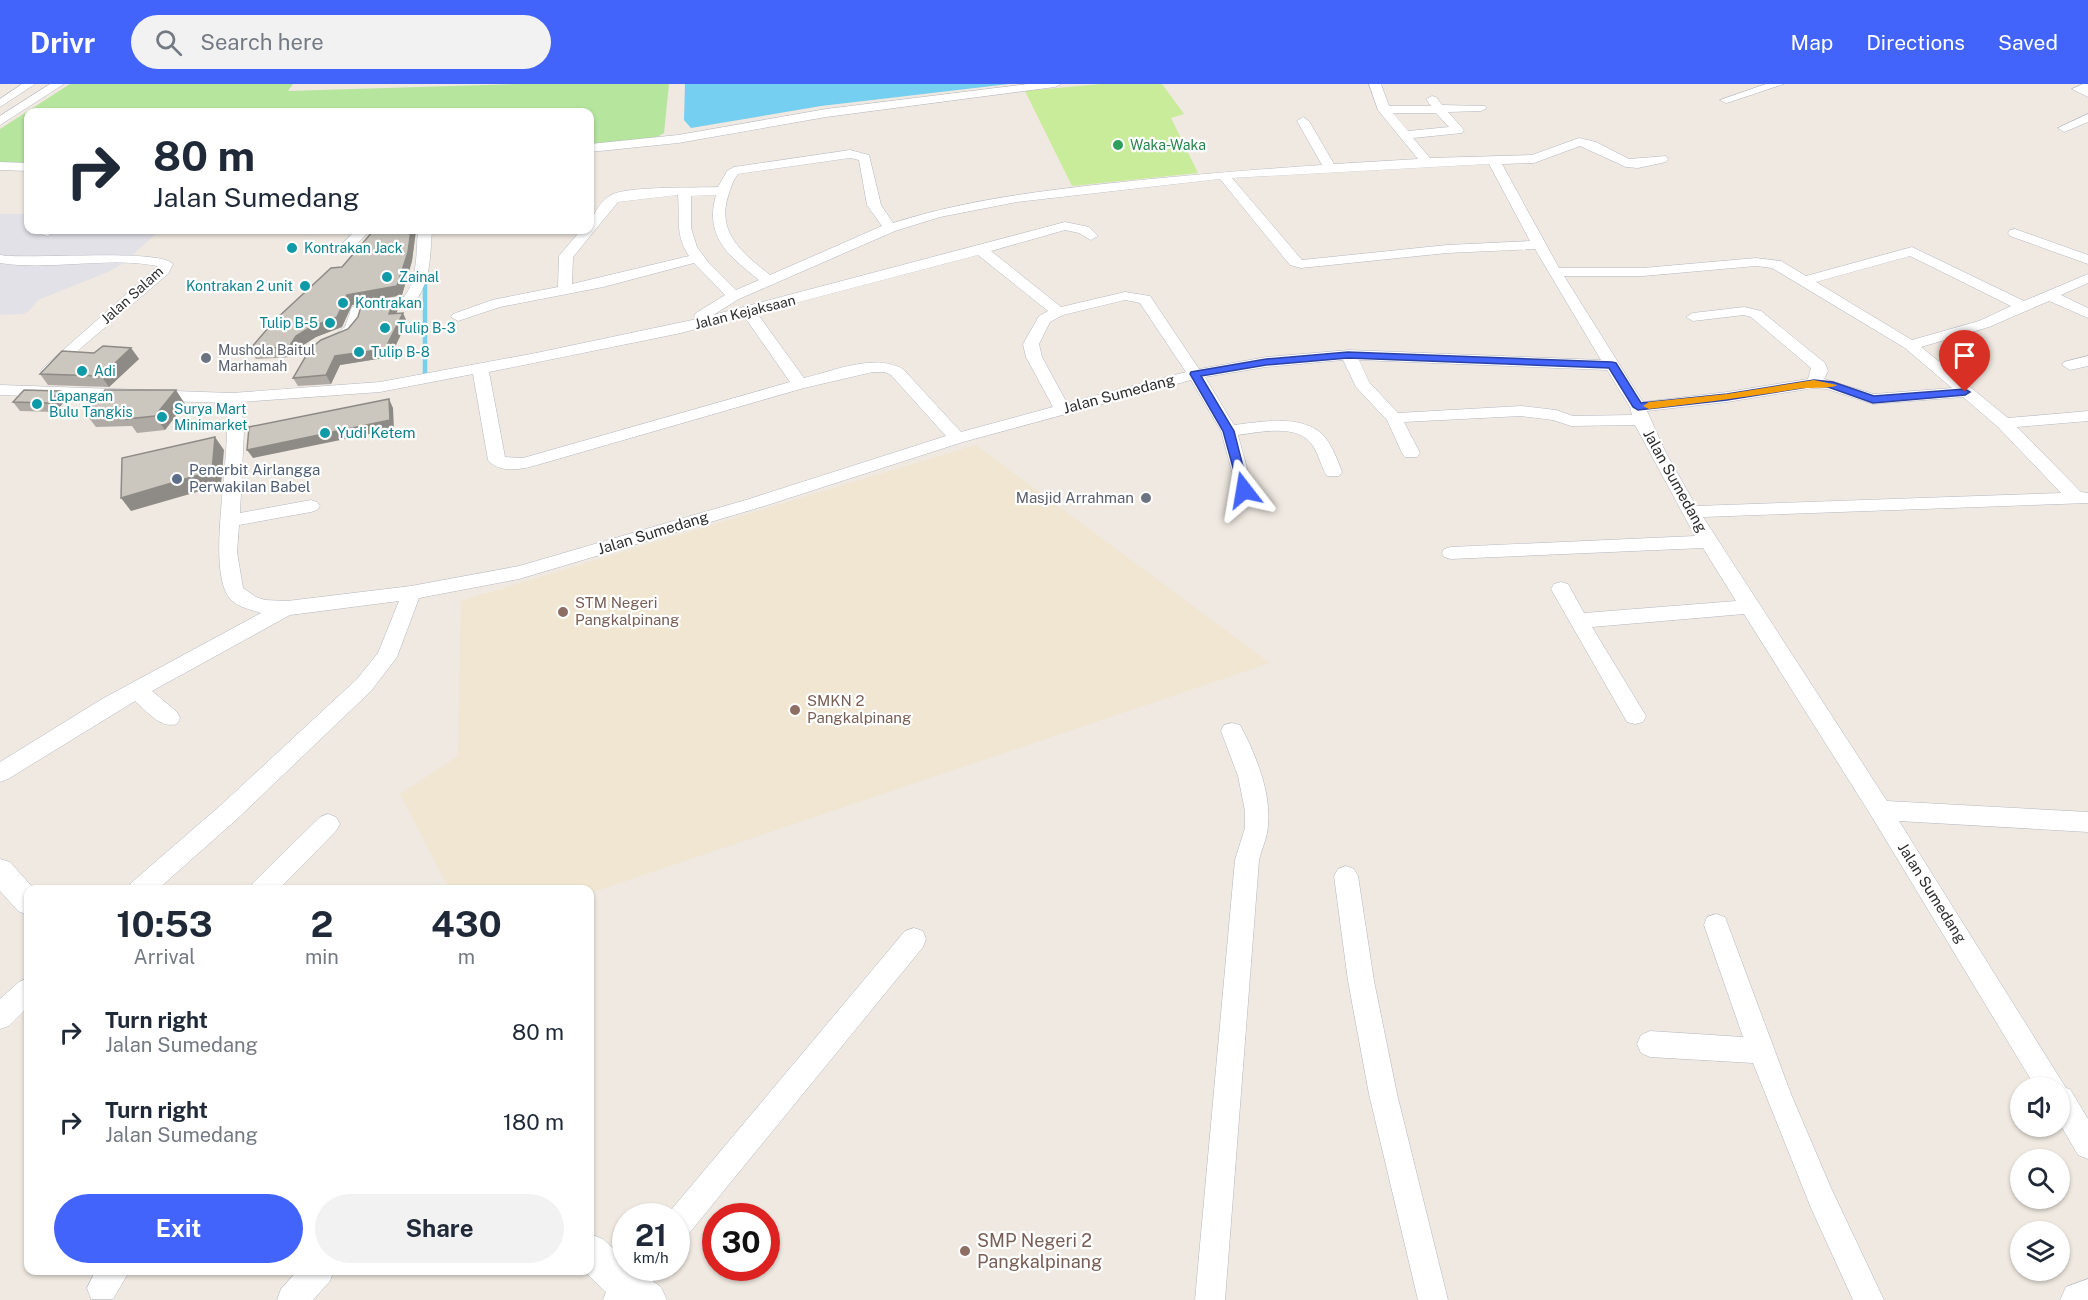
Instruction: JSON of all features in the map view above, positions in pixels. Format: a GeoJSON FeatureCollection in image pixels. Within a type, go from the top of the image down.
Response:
{"type":"FeatureCollection","features":[{"type":"Feature","properties":{"kind":"street"},"geometry":{"type":"LineString","coordinates":[[0,104],[29,84]]}},
{"type":"Feature","properties":{"kind":"street"},"geometry":{"type":"LineString","coordinates":[[0,121],[58,84]]}},
{"type":"Feature","properties":{"kind":"street"},"geometry":{"type":"LineString","coordinates":[[594,148],[678,139],[826,113],[1055,84]]}},
{"type":"Feature","properties":{"kind":"street"},"geometry":{"type":"LineString","coordinates":[[1375,84],[1384,110],[1427,162]]}},
{"type":"Feature","properties":{"kind":"street"},"geometry":{"type":"LineString","coordinates":[[1726,100],[1778,84]]}},
{"type":"Feature","properties":{"kind":"street"},"geometry":{"type":"LineString","coordinates":[[2088,86],[2078,89],[2088,94]]}},
{"type":"Feature","properties":{"kind":"street"},"geometry":{"type":"LineString","coordinates":[[1384,110],[1436,104],[1481,108]]}},
{"type":"Feature","properties":{"kind":"street"},"geometry":{"type":"LineString","coordinates":[[1403,135],[1458,130],[1436,104]]}},
{"type":"Feature","properties":{"kind":"street"},"geometry":{"type":"LineString","coordinates":[[2064,128],[2088,118]]}},
{"type":"Feature","properties":{"kind":"street"},"geometry":{"type":"LineString","coordinates":[[1303,121],[1329,167]]}},
{"type":"Feature","properties":{"kind":"street"},"geometry":{"type":"LineString","coordinates":[[681,328],[734,296],[890,228],[937,213],[1017,198],[1223,175],[1329,167],[1538,159],[1579,142],[1592,145],[1626,163],[1638,164],[1662,159]]}},
{"type":"Feature","properties":{"kind":"street"},"geometry":{"type":"LineString","coordinates":[[769,281],[728,242],[719,226],[718,210],[723,191],[734,171],[744,167],[850,154],[860,155],[865,158],[874,205],[890,228]]}},
{"type":"Feature","properties":{"kind":"street"},"geometry":{"type":"LineString","coordinates":[[1494,161],[1554,272],[1612,365]]}},
{"type":"Feature","properties":{"kind":"street"},"geometry":{"type":"LineString","coordinates":[[0,166],[24,166]]}},
{"type":"Feature","properties":{"kind":"street"},"geometry":{"type":"LineString","coordinates":[[1223,175],[1295,262],[1301,264],[1447,249],[1540,245]]}},
{"type":"Feature","properties":{"kind":"street"},"geometry":{"type":"LineString","coordinates":[[594,223],[613,199],[620,196],[681,190],[686,192],[723,191]]}},
{"type":"Feature","properties":{"kind":"street"},"geometry":{"type":"LineString","coordinates":[[686,192],[684,231],[688,244],[734,296]]}},
{"type":"Feature","properties":{"kind":"street","name":"Jalan Kejaksaan"},"geometry":{"type":"LineString","coordinates":[[232,398],[380,387],[681,328],[1065,226],[1084,230],[1091,236]]}},
{"type":"Feature","properties":{"kind":"street"},"geometry":{"type":"LineString","coordinates":[[2015,233],[2088,261]]}},
{"type":"Feature","properties":{"kind":"street"},"geometry":{"type":"LineString","coordinates":[[349,244],[359,234]]}},
{"type":"Feature","properties":{"kind":"street"},"geometry":{"type":"LineString","coordinates":[[325,342],[350,333],[354,328],[357,310],[409,300],[415,294],[425,234]]}},
{"type":"Feature","properties":{"kind":"street"},"geometry":{"type":"LineString","coordinates":[[565,291],[566,256],[585,234]]}},
{"type":"Feature","properties":{"kind":"street"},"geometry":{"type":"LineString","coordinates":[[981,250],[1058,312]]}},
{"type":"Feature","properties":{"kind":"street"},"geometry":{"type":"LineString","coordinates":[[1805,281],[1912,251],[2024,307]]}},
{"type":"Feature","properties":{"kind":"street"},"geometry":{"type":"LineString","coordinates":[[458,317],[497,303],[644,274],[698,258]]}},
{"type":"Feature","properties":{"kind":"street","name":"Jalan Salam"},"geometry":{"type":"LineString","coordinates":[[0,259],[19,262],[76,259],[157,261],[166,266],[77,344],[30,391]]}},
{"type":"Feature","properties":{"kind":"street"},"geometry":{"type":"LineString","coordinates":[[1554,272],[1643,272],[1763,262],[1776,264],[1910,345],[2004,423],[2083,499]]}},
{"type":"Feature","properties":{"kind":"street"},"geometry":{"type":"LineString","coordinates":[[1910,345],[1984,324],[2088,278]]}},
{"type":"Feature","properties":{"kind":"street"},"geometry":{"type":"LineString","coordinates":[[1062,409],[1034,357],[1031,344],[1044,319],[1058,312],[1125,296],[1145,299],[1195,374],[1228,431],[1244,490]]}},
{"type":"Feature","properties":{"kind":"street"},"geometry":{"type":"LineString","coordinates":[[2050,296],[2088,314]]}},
{"type":"Feature","properties":{"kind":"street"},"geometry":{"type":"LineString","coordinates":[[748,311],[800,384]]}},
{"type":"Feature","properties":{"kind":"street"},"geometry":{"type":"LineString","coordinates":[[1693,317],[1744,311],[1756,314],[1819,366],[1820,370],[1814,383]]}},
{"type":"Feature","properties":{"kind":"street"},"geometry":{"type":"LineString","coordinates":[[1348,355],[1362,384],[1394,418],[1411,453]]}},
{"type":"Feature","properties":{"kind":"street","name":"Jalan Sumedang"},"geometry":{"type":"LineString","coordinates":[[232,398],[236,415],[236,431],[228,552],[234,589],[239,596],[249,602],[264,607],[286,608],[411,593],[519,572],[754,503],[957,438],[1195,374],[1266,362],[1348,355],[1612,365],[1708,542],[1880,810],[2045,1077]]}},
{"type":"Feature","properties":{"kind":"street"},"geometry":{"type":"LineString","coordinates":[[2070,365],[2088,361]]}},
{"type":"Feature","properties":{"kind":"street"},"geometry":{"type":"LineString","coordinates":[[480,368],[497,460],[506,465],[514,465],[800,384],[873,367],[888,367],[897,372],[957,438]]}},
{"type":"Feature","properties":{"kind":"street"},"geometry":{"type":"LineString","coordinates":[[282,395],[293,378]]}},
{"type":"Feature","properties":{"kind":"street"},"geometry":{"type":"LineString","coordinates":[[1394,418],[1521,411],[1556,415],[1570,421],[1639,413],[1814,383],[1829,384],[1873,399],[1965,392]]}},
{"type":"Feature","properties":{"kind":"street"},"geometry":{"type":"LineString","coordinates":[[0,390],[232,398]]}},
{"type":"Feature","properties":{"kind":"street"},"geometry":{"type":"LineString","coordinates":[[2004,423],[2088,416]]}},
{"type":"Feature","properties":{"kind":"street"},"geometry":{"type":"LineString","coordinates":[[1228,431],[1273,427],[1291,427],[1305,431],[1314,436],[1325,450],[1333,472]]}},
{"type":"Feature","properties":{"kind":"street"},"geometry":{"type":"LineString","coordinates":[[1691,512],[2083,499]]}},
{"type":"Feature","properties":{"kind":"street"},"geometry":{"type":"LineString","coordinates":[[231,520],[311,506]]}},
{"type":"Feature","properties":{"kind":"street"},"geometry":{"type":"LineString","coordinates":[[1451,553],[1708,542]]}},
{"type":"Feature","properties":{"kind":"street"},"geometry":{"type":"LineString","coordinates":[[1561,589],[1635,716]]}},
{"type":"Feature","properties":{"kind":"street"},"geometry":{"type":"LineString","coordinates":[[146,885],[229,812],[364,685],[387,657],[411,593]]}},
{"type":"Feature","properties":{"kind":"street"},"geometry":{"type":"LineString","coordinates":[[1578,621],[1750,607]]}},
{"type":"Feature","properties":{"kind":"street"},"geometry":{"type":"LineString","coordinates":[[0,773],[136,690],[286,608]]}},
{"type":"Feature","properties":{"kind":"street"},"geometry":{"type":"LineString","coordinates":[[136,690],[169,718]]}},
{"type":"Feature","properties":{"kind":"street"},"geometry":{"type":"LineString","coordinates":[[1210,1300],[1247,860],[1257,826],[1257,807],[1253,789],[1232,731]]}},
{"type":"Feature","properties":{"kind":"street"},"geometry":{"type":"LineString","coordinates":[[1880,810],[2088,822]]}},
{"type":"Feature","properties":{"kind":"street"},"geometry":{"type":"LineString","coordinates":[[267,885],[328,824]]}},
{"type":"Feature","properties":{"kind":"street"},"geometry":{"type":"LineString","coordinates":[[0,871],[24,898]]}},
{"type":"Feature","properties":{"kind":"street"},"geometry":{"type":"LineString","coordinates":[[1346,876],[1361,981],[1383,1094],[1433,1300]]}},
{"type":"Feature","properties":{"kind":"street"},"geometry":{"type":"LineString","coordinates":[[1716,925],[1762,1051],[1821,1198],[1869,1300]]}},
{"type":"Feature","properties":{"kind":"street"},"geometry":{"type":"LineString","coordinates":[[690,1210],[914,939]]}},
{"type":"Feature","properties":{"kind":"street"},"geometry":{"type":"LineString","coordinates":[[0,1017],[24,994]]}},
{"type":"Feature","properties":{"kind":"street"},"geometry":{"type":"LineString","coordinates":[[1650,1044],[1762,1051]]}},
{"type":"Feature","properties":{"kind":"street"},"geometry":{"type":"LineString","coordinates":[[2070,1115],[2088,1145]]}},
{"type":"Feature","properties":{"kind":"street"},"geometry":{"type":"LineString","coordinates":[[594,1255],[634,1289]]}},
{"type":"Feature","properties":{"kind":"street"},"geometry":{"type":"LineString","coordinates":[[292,1300],[314,1275]]}},
{"type":"Feature","properties":{"kind":"street"},"geometry":{"type":"LineString","coordinates":[[2079,1300],[2088,1298]]}},
{"type":"Feature","properties":{"kind":"shaded area"},"geometry":{"type":"Polygon","coordinates":[[[0,214],[24,214],[24,234],[156,234],[124,263],[108,272],[38,300],[29,311],[23,314],[0,315],[0,214]]]}},
{"type":"Feature","properties":{"kind":"shaded area","name":"SMKN 2 Pangkalpinang"},"geometry":{"type":"Polygon","coordinates":[[[976,445],[1270,663],[594,892],[594,885],[447,885],[400,794],[458,756],[461,601],[976,445]]]}},
{"type":"Feature","properties":{"kind":"green space"},"geometry":{"type":"Polygon","coordinates":[[[70,84],[293,84],[288,91],[517,84],[669,84],[664,133],[655,138],[594,146],[594,108],[33,108],[70,84]]]}},
{"type":"Feature","properties":{"kind":"green space","name":"Waka-Waka"},"geometry":{"type":"Polygon","coordinates":[[[1101,84],[1162,84],[1184,114],[1171,118],[1198,173],[1072,186],[1025,91],[1101,84]]]}},
{"type":"Feature","properties":{"kind":"green space"},"geometry":{"type":"Polygon","coordinates":[[[24,114],[24,164],[0,164],[0,129],[24,114]]]}},
{"type":"Feature","properties":{"kind":"water"},"geometry":{"type":"Polygon","coordinates":[[[685,84],[1009,84],[821,106],[691,128],[684,120],[685,84]]]}},
{"type":"Feature","properties":{"kind":"building"},"geometry":{"type":"Polygon","coordinates":[[[371,234],[410,234],[408,252],[397,286],[347,295],[337,317],[311,327],[296,336],[289,347],[250,349],[275,320],[331,268],[342,267],[371,234]]]}},
{"type":"Feature","properties":{"kind":"building"},"geometry":{"type":"Polygon","coordinates":[[[394,300],[389,314],[403,313],[385,349],[335,356],[326,375],[293,378],[310,349],[321,340],[348,329],[358,317],[361,306],[394,300]]]}},
{"type":"Feature","properties":{"kind":"building"},"geometry":{"type":"Polygon","coordinates":[[[103,346],[131,348],[101,376],[40,374],[62,351],[94,353],[103,346]]]}},
{"type":"Feature","properties":{"kind":"building"},"geometry":{"type":"Polygon","coordinates":[[[24,390],[60,391],[48,403],[13,402],[24,390]]]}},
{"type":"Feature","properties":{"kind":"building"},"geometry":{"type":"Polygon","coordinates":[[[105,390],[176,390],[155,416],[127,419],[132,412],[85,413],[105,390]]]}},
{"type":"Feature","properties":{"kind":"building"},"geometry":{"type":"Polygon","coordinates":[[[389,399],[390,420],[247,450],[249,427],[389,399]]]}},
{"type":"Feature","properties":{"kind":"building"},"geometry":{"type":"Polygon","coordinates":[[[215,437],[212,471],[121,498],[122,458],[215,437]]]}},
{"type":"Feature","properties":{"kind":"waterway"},"geometry":{"type":"LineString","coordinates":[[425,278],[425,379]]}},
{"type":"Feature","properties":{"kind":"slow traffic"},"geometry":{"type":"LineString","coordinates":[[1649,406],[1727,397],[1814,383],[1832,385]]}},
{"type":"Feature","properties":{"kind":"place","name":"Waka-Waka"},"geometry":{"type":"Point","coordinates":[1118,145]}},
{"type":"Feature","properties":{"kind":"place","name":"Kontrakan Jack"},"geometry":{"type":"Point","coordinates":[292,248]}},
{"type":"Feature","properties":{"kind":"place","name":"Zainal"},"geometry":{"type":"Point","coordinates":[387,277]}},
{"type":"Feature","properties":{"kind":"place","name":"Kontrakan 2 unit"},"geometry":{"type":"Point","coordinates":[305,286]}},
{"type":"Feature","properties":{"kind":"place","name":"Kontrakan"},"geometry":{"type":"Point","coordinates":[343,303]}},
{"type":"Feature","properties":{"kind":"place","name":"Tulip B-5"},"geometry":{"type":"Point","coordinates":[330,323]}},
{"type":"Feature","properties":{"kind":"place","name":"Tulip B-3"},"geometry":{"type":"Point","coordinates":[385,328]}},
{"type":"Feature","properties":{"kind":"place","name":"Tulip B-8"},"geometry":{"type":"Point","coordinates":[359,352]}},
{"type":"Feature","properties":{"kind":"place","name":"Mushola Baitul Marhamah"},"geometry":{"type":"Point","coordinates":[206,358]}},
{"type":"Feature","properties":{"kind":"place","name":"Adi"},"geometry":{"type":"Point","coordinates":[82,371]}},
{"type":"Feature","properties":{"kind":"place","name":"Lapangan Bulu Tangkis"},"geometry":{"type":"Point","coordinates":[37,404]}},
{"type":"Feature","properties":{"kind":"place","name":"Surya Mart Minimarket"},"geometry":{"type":"Point","coordinates":[162,417]}},
{"type":"Feature","properties":{"kind":"place","name":"Yudi Ketem"},"geometry":{"type":"Point","coordinates":[325,433]}},
{"type":"Feature","properties":{"kind":"place","name":"Penerbit Airlangga Perwakilan Babel"},"geometry":{"type":"Point","coordinates":[177,479]}},
{"type":"Feature","properties":{"kind":"place","name":"Masjid Arrahman"},"geometry":{"type":"Point","coordinates":[1146,498]}},
{"type":"Feature","properties":{"kind":"place","name":"STM Negeri Pangkalpinang"},"geometry":{"type":"Point","coordinates":[563,612]}},
{"type":"Feature","properties":{"kind":"place","name":"SMKN 2 Pangkalpinang"},"geometry":{"type":"Point","coordinates":[795,710]}},
{"type":"Feature","properties":{"kind":"place","name":"SMP Negeri 2 Pangkalpinang"},"geometry":{"type":"Point","coordinates":[965,1251]}},
{"type":"Feature","properties":{"kind":"route"},"geometry":{"type":"LineString","coordinates":[[1244,490],[1228,431],[1195,374],[1266,362],[1348,355],[1429,360],[1612,365],[1638,407],[1727,397],[1814,383],[1829,384],[1868,399],[1965,392]]}}]}
